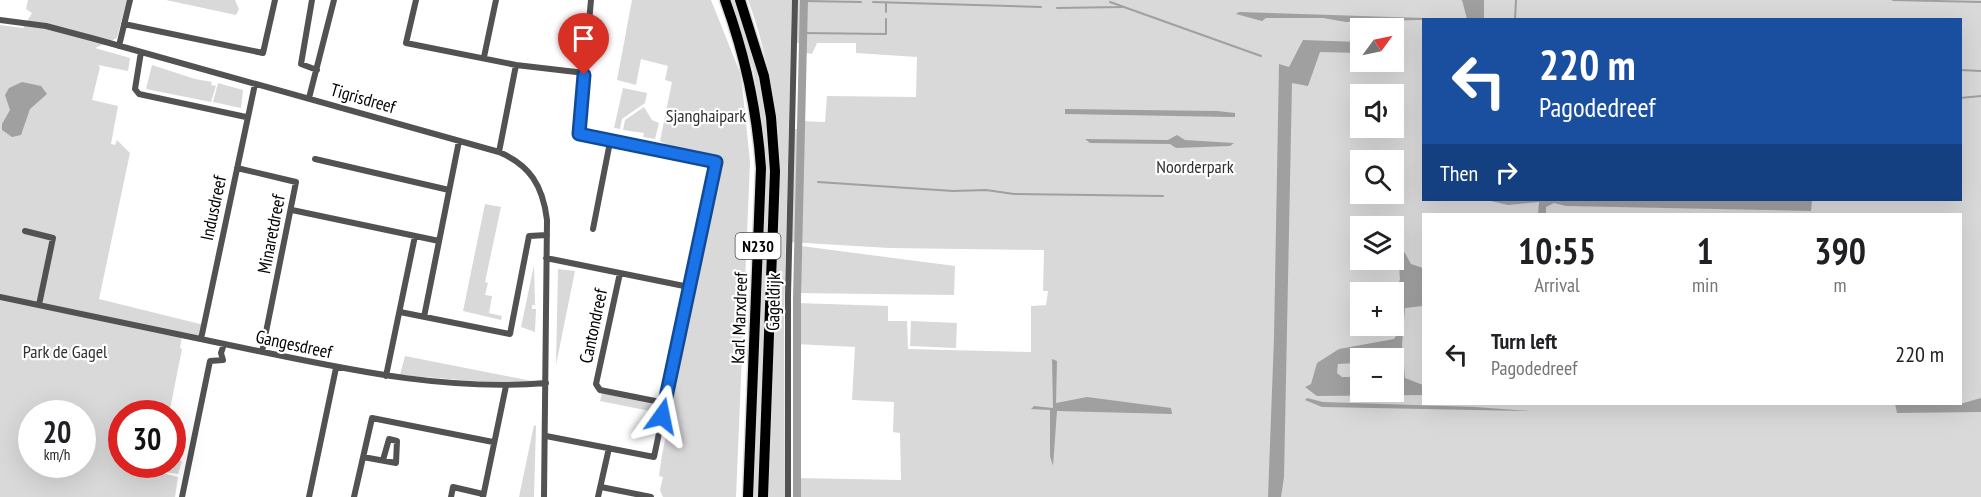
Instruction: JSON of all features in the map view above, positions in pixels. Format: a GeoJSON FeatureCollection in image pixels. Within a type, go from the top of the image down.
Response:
{"type":"FeatureCollection","features":[{"type":"Feature","properties":{"kind":"highway","name":"Karl Marxdreef"},"geometry":{"type":"LineString","coordinates":[[725,0],[748,70],[759,130],[761,168],[748,497]]}},
{"type":"Feature","properties":{"kind":"highway","name":"Karl Marxdreef"},"geometry":{"type":"LineString","coordinates":[[740,0],[764,76],[771,117],[775,171],[764,497]]}},
{"type":"Feature","properties":{"kind":"street"},"geometry":{"type":"LineString","coordinates":[[119,46],[130,0]]}},
{"type":"Feature","properties":{"kind":"street"},"geometry":{"type":"LineString","coordinates":[[124,24],[263,53],[275,0]]}},
{"type":"Feature","properties":{"kind":"street"},"geometry":{"type":"LineString","coordinates":[[312,0],[301,64],[317,70]]}},
{"type":"Feature","properties":{"kind":"street"},"geometry":{"type":"LineString","coordinates":[[309,98],[334,0]]}},
{"type":"Feature","properties":{"kind":"street"},"geometry":{"type":"LineString","coordinates":[[416,0],[406,43],[516,65],[585,73]]}},
{"type":"Feature","properties":{"kind":"street"},"geometry":{"type":"LineString","coordinates":[[484,57],[496,0]]}},
{"type":"Feature","properties":{"kind":"street"},"geometry":{"type":"LineString","coordinates":[[546,436],[654,456],[716,162],[579,134],[591,0]]}},
{"type":"Feature","properties":{"kind":"street","name":"Gageldijk"},"geometry":{"type":"LineString","coordinates":[[788,497],[788,295],[795,0]]}},
{"type":"Feature","properties":{"kind":"street","name":"Tigrisdreef"},"geometry":{"type":"LineString","coordinates":[[0,20],[46,26],[309,98],[499,152],[523,165],[536,179],[544,200],[547,235],[544,497]]}},
{"type":"Feature","properties":{"kind":"street"},"geometry":{"type":"LineString","coordinates":[[141,52],[135,89],[139,94],[246,117]]}},
{"type":"Feature","properties":{"kind":"street"},"geometry":{"type":"LineString","coordinates":[[499,152],[516,65]]}},
{"type":"Feature","properties":{"kind":"street","name":"Indusdreef"},"geometry":{"type":"LineString","coordinates":[[201,339],[246,117],[255,84]]}},
{"type":"Feature","properties":{"kind":"street"},"geometry":{"type":"LineString","coordinates":[[423,317],[459,141]]}},
{"type":"Feature","properties":{"kind":"street"},"geometry":{"type":"LineString","coordinates":[[593,229],[610,142]]}},
{"type":"Feature","properties":{"kind":"street"},"geometry":{"type":"LineString","coordinates":[[315,159],[449,190]]}},
{"type":"Feature","properties":{"kind":"street","name":"Minaretdreef"},"geometry":{"type":"LineString","coordinates":[[237,168],[295,180],[292,210],[262,352]]}},
{"type":"Feature","properties":{"kind":"street"},"geometry":{"type":"LineString","coordinates":[[292,210],[439,241]]}},
{"type":"Feature","properties":{"kind":"street"},"geometry":{"type":"LineString","coordinates":[[25,231],[53,238],[39,305]]}},
{"type":"Feature","properties":{"kind":"street"},"geometry":{"type":"LineString","coordinates":[[400,312],[510,334],[528,236],[547,235]]}},
{"type":"Feature","properties":{"kind":"street"},"geometry":{"type":"LineString","coordinates":[[386,376],[415,237]]}},
{"type":"Feature","properties":{"kind":"street"},"geometry":{"type":"LineString","coordinates":[[546,258],[689,287]]}},
{"type":"Feature","properties":{"kind":"street","name":"Cantondreef"},"geometry":{"type":"LineString","coordinates":[[620,273],[596,384],[600,390],[665,403]]}},
{"type":"Feature","properties":{"kind":"street","name":"Gangesdreef"},"geometry":{"type":"LineString","coordinates":[[0,297],[336,368],[386,376],[445,384],[506,386],[546,383]]}},
{"type":"Feature","properties":{"kind":"street"},"geometry":{"type":"LineString","coordinates":[[182,497],[210,361],[223,360],[221,353],[224,344]]}},
{"type":"Feature","properties":{"kind":"street"},"geometry":{"type":"LineString","coordinates":[[309,497],[336,368]]}},
{"type":"Feature","properties":{"kind":"street"},"geometry":{"type":"LineString","coordinates":[[451,497],[453,487],[483,495],[506,386]]}},
{"type":"Feature","properties":{"kind":"street"},"geometry":{"type":"LineString","coordinates":[[354,497],[372,418],[493,442]]}},
{"type":"Feature","properties":{"kind":"street"},"geometry":{"type":"LineString","coordinates":[[598,497],[609,448]]}},
{"type":"Feature","properties":{"kind":"street"},"geometry":{"type":"LineString","coordinates":[[363,457],[383,460]]}},
{"type":"Feature","properties":{"kind":"street"},"geometry":{"type":"LineString","coordinates":[[601,487],[651,497]]}},
{"type":"Feature","properties":{"kind":"green space","name":"Park de Gagel"},"geometry":{"type":"Polygon","coordinates":[[[28,0],[127,0],[117,38],[95,48],[130,58],[128,71],[98,65],[100,67],[92,100],[118,106],[111,144],[115,145],[117,140],[130,153],[99,299],[204,325],[201,339],[182,336],[180,348],[182,349],[172,400],[108,400],[108,478],[178,478],[175,497],[0,497],[0,25],[23,28],[32,13],[26,9],[28,0]]]}},
{"type":"Feature","properties":{"kind":"green space"},"geometry":{"type":"Polygon","coordinates":[[[166,0],[235,0],[239,9],[236,15],[166,0]]]}},
{"type":"Feature","properties":{"kind":"green space","name":"Sjanghaipark"},"geometry":{"type":"Polygon","coordinates":[[[632,0],[711,0],[741,75],[750,162],[736,497],[663,497],[660,490],[663,477],[659,476],[662,455],[721,159],[677,150],[660,141],[672,82],[665,80],[668,66],[641,59],[636,85],[617,80],[632,0]]]}},
{"type":"Feature","properties":{"kind":"green space"},"geometry":{"type":"Polygon","coordinates":[[[729,0],[736,0],[759,71],[771,145],[761,497],[753,497],[764,135],[753,69],[729,0]]]}},
{"type":"Feature","properties":{"kind":"green space"},"geometry":{"type":"Polygon","coordinates":[[[748,0],[792,0],[784,320],[785,497],[768,497],[778,210],[777,140],[768,71],[748,0]]]}},
{"type":"Feature","properties":{"kind":"green space","name":"Noorderpark"},"geometry":{"type":"Polygon","coordinates":[[[795,0],[1981,0],[1981,497],[795,497],[795,478],[901,480],[900,433],[893,432],[894,402],[852,400],[855,347],[795,344],[796,303],[888,306],[888,321],[907,321],[908,349],[1031,352],[1031,306],[1046,305],[1048,291],[1043,291],[1044,250],[889,248],[789,242],[792,129],[799,129],[800,121],[825,122],[827,96],[916,97],[917,57],[856,53],[856,43],[817,43],[812,54],[801,52],[801,43],[795,43],[795,0]]]}},
{"type":"Feature","properties":{"kind":"green space"},"geometry":{"type":"Polygon","coordinates":[[[152,65],[212,82],[211,85],[216,86],[211,102],[146,89],[152,65]]]}},
{"type":"Feature","properties":{"kind":"green space"},"geometry":{"type":"Polygon","coordinates":[[[218,83],[243,90],[241,108],[213,102],[218,83]]]}},
{"type":"Feature","properties":{"kind":"green space"},"geometry":{"type":"Polygon","coordinates":[[[623,88],[647,93],[645,103],[622,119],[620,129],[614,128],[623,88]]]}},
{"type":"Feature","properties":{"kind":"green space"},"geometry":{"type":"Polygon","coordinates":[[[644,107],[652,120],[659,123],[655,139],[643,137],[644,133],[623,130],[625,120],[644,107]]]}},
{"type":"Feature","properties":{"kind":"green space"},"geometry":{"type":"Polygon","coordinates":[[[485,204],[501,207],[485,282],[488,283],[485,295],[492,296],[489,313],[502,316],[501,320],[463,311],[485,204]]]}},
{"type":"Feature","properties":{"kind":"green space"},"geometry":{"type":"Polygon","coordinates":[[[796,247],[955,266],[954,295],[795,293],[796,247]]]}},
{"type":"Feature","properties":{"kind":"green space"},"geometry":{"type":"Polygon","coordinates":[[[534,265],[535,305],[532,305],[532,309],[536,309],[535,332],[521,327],[534,265]]]}},
{"type":"Feature","properties":{"kind":"green space"},"geometry":{"type":"Polygon","coordinates":[[[558,269],[575,271],[556,365],[558,269]]]}},
{"type":"Feature","properties":{"kind":"green space"},"geometry":{"type":"Polygon","coordinates":[[[911,321],[957,323],[956,348],[910,346],[911,321]]]}},
{"type":"Feature","properties":{"kind":"green space"},"geometry":{"type":"Polygon","coordinates":[[[405,356],[532,381],[473,381],[400,375],[405,356]]]}},
{"type":"Feature","properties":{"kind":"green space"},"geometry":{"type":"Polygon","coordinates":[[[602,393],[657,405],[655,412],[600,401],[602,393]]]}},
{"type":"Feature","properties":{"kind":"green space"},"geometry":{"type":"Polygon","coordinates":[[[534,425],[536,426],[534,497],[519,497],[534,425]]]}},
{"type":"Feature","properties":{"kind":"shaded area"},"geometry":{"type":"Polygon","coordinates":[[[1462,0],[1484,0],[1484,18],[1467,18],[1462,0]]]}},
{"type":"Feature","properties":{"kind":"shaded area"},"geometry":{"type":"Polygon","coordinates":[[[1239,12],[1423,18],[1404,20],[1404,18],[1350,18],[1350,22],[1346,22],[1323,18],[1266,18],[1262,21],[1236,14],[1239,12]]]}},
{"type":"Feature","properties":{"kind":"shaded area"},"geometry":{"type":"Polygon","coordinates":[[[1303,40],[1350,42],[1350,53],[1320,52],[1308,86],[1292,83],[1284,477],[1281,497],[1268,497],[1274,337],[1279,64],[1289,67],[1303,40]]]}},
{"type":"Feature","properties":{"kind":"shaded area"},"geometry":{"type":"Polygon","coordinates":[[[22,82],[41,86],[47,94],[30,109],[21,135],[12,137],[2,130],[2,124],[10,110],[5,95],[9,88],[22,82]]]}},
{"type":"Feature","properties":{"kind":"shaded area"},"geometry":{"type":"Polygon","coordinates":[[[1065,109],[1217,111],[1235,113],[1235,117],[1065,114],[1065,109]]]}},
{"type":"Feature","properties":{"kind":"shaded area"},"geometry":{"type":"Polygon","coordinates":[[[1177,135],[1185,140],[1234,143],[1230,146],[1176,148],[1170,144],[1090,143],[1085,139],[1168,140],[1177,135]]]}},
{"type":"Feature","properties":{"kind":"shaded area"},"geometry":{"type":"Polygon","coordinates":[[[1491,201],[1812,201],[1811,211],[1566,206],[1554,203],[1546,207],[1546,213],[1538,213],[1539,202],[1508,205],[1491,201]]]}},
{"type":"Feature","properties":{"kind":"shaded area"},"geometry":{"type":"Polygon","coordinates":[[[1404,251],[1411,264],[1422,268],[1422,306],[1405,308],[1404,320],[1404,282],[1399,282],[1399,270],[1404,270],[1404,251]]]}},
{"type":"Feature","properties":{"kind":"shaded area"},"geometry":{"type":"Polygon","coordinates":[[[1396,336],[1403,336],[1402,348],[1350,348],[1350,363],[1338,364],[1337,373],[1342,377],[1350,377],[1350,396],[1317,396],[1305,387],[1311,384],[1317,363],[1339,349],[1394,339],[1396,336]]]}},
{"type":"Feature","properties":{"kind":"shaded area"},"geometry":{"type":"Polygon","coordinates":[[[1052,359],[1057,361],[1056,403],[1087,397],[1171,408],[1172,414],[1057,411],[1053,466],[1050,456],[1050,410],[1031,409],[1034,406],[1053,408],[1052,359]]]}},
{"type":"Feature","properties":{"kind":"shaded area"},"geometry":{"type":"Polygon","coordinates":[[[1404,367],[1405,378],[1422,385],[1422,395],[1404,395],[1404,367]]]}},
{"type":"Feature","properties":{"kind":"shaded area"},"geometry":{"type":"Polygon","coordinates":[[[1307,398],[1323,402],[1530,411],[1322,407],[1305,400],[1307,398]]]}},
{"type":"Feature","properties":{"kind":"shaded area"},"geometry":{"type":"Polygon","coordinates":[[[1981,398],[1981,412],[1897,413],[1895,405],[1962,405],[1981,398]]]}},
{"type":"Feature","properties":{"kind":"waterway"},"geometry":{"type":"LineString","coordinates":[[797,497],[797,298],[804,0]]}},
{"type":"Feature","properties":{"kind":"waterway"},"geometry":{"type":"LineString","coordinates":[[1515,18],[1516,0]]}},
{"type":"Feature","properties":{"kind":"waterway"},"geometry":{"type":"LineString","coordinates":[[1893,0],[1981,2]]}},
{"type":"Feature","properties":{"kind":"waterway"},"geometry":{"type":"LineString","coordinates":[[804,1],[861,2]]}},
{"type":"Feature","properties":{"kind":"waterway"},"geometry":{"type":"LineString","coordinates":[[873,2],[1041,7]]}},
{"type":"Feature","properties":{"kind":"waterway"},"geometry":{"type":"LineString","coordinates":[[1110,2],[1261,56]]}},
{"type":"Feature","properties":{"kind":"waterway"},"geometry":{"type":"LineString","coordinates":[[886,3],[886,12]]}},
{"type":"Feature","properties":{"kind":"waterway"},"geometry":{"type":"LineString","coordinates":[[1057,8],[1122,7]]}},
{"type":"Feature","properties":{"kind":"waterway"},"geometry":{"type":"LineString","coordinates":[[803,33],[886,34],[886,19]]}},
{"type":"Feature","properties":{"kind":"waterway"},"geometry":{"type":"LineString","coordinates":[[1962,70],[1981,71]]}},
{"type":"Feature","properties":{"kind":"waterway"},"geometry":{"type":"LineString","coordinates":[[1962,98],[1981,96]]}},
{"type":"Feature","properties":{"kind":"waterway"},"geometry":{"type":"LineString","coordinates":[[818,182],[953,191],[986,190],[1014,194],[1163,196]]}},
{"type":"Feature","properties":{"kind":"route"},"geometry":{"type":"LineString","coordinates":[[584,75],[579,134],[716,162],[662,416]]}}]}
